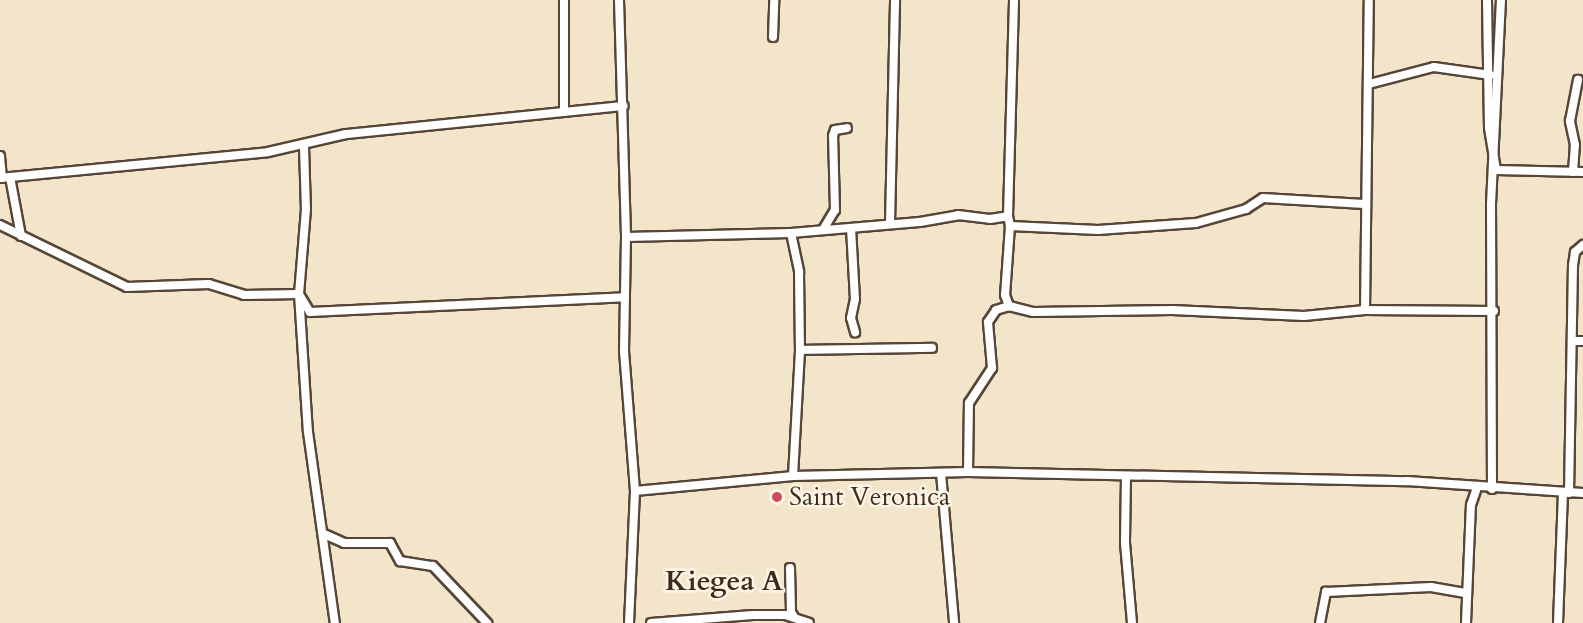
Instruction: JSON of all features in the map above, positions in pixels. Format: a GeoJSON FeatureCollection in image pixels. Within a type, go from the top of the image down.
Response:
{"type":"FeatureCollection","features":[{"type":"Feature","properties":{"kind":"street"},"geometry":{"type":"LineString","coordinates":[[564,0],[564,112]]}},
{"type":"Feature","properties":{"kind":"street"},"geometry":{"type":"LineString","coordinates":[[620,0],[626,237],[624,351],[635,491],[629,623]]}},
{"type":"Feature","properties":{"kind":"street"},"geometry":{"type":"LineString","coordinates":[[773,37],[774,0]]}},
{"type":"Feature","properties":{"kind":"street"},"geometry":{"type":"LineString","coordinates":[[890,223],[895,0]]}},
{"type":"Feature","properties":{"kind":"street"},"geometry":{"type":"LineString","coordinates":[[1009,306],[1004,287],[1010,226],[1008,216],[1014,0]]}},
{"type":"Feature","properties":{"kind":"street"},"geometry":{"type":"LineString","coordinates":[[1487,0],[1487,76],[1491,153],[1496,170]]}},
{"type":"Feature","properties":{"kind":"street"},"geometry":{"type":"LineString","coordinates":[[1492,489],[1494,311],[1491,204],[1496,170],[1497,72],[1501,0]]}},
{"type":"Feature","properties":{"kind":"street"},"geometry":{"type":"LineString","coordinates":[[1365,310],[1364,204],[1369,84],[1369,1]]}},
{"type":"Feature","properties":{"kind":"street"},"geometry":{"type":"LineString","coordinates":[[1369,84],[1434,67],[1487,76],[1497,72]]}},
{"type":"Feature","properties":{"kind":"street"},"geometry":{"type":"LineString","coordinates":[[1573,172],[1575,145],[1570,121],[1578,80]]}},
{"type":"Feature","properties":{"kind":"street"},"geometry":{"type":"LineString","coordinates":[[4,178],[304,147],[323,138],[346,134],[624,106]]}},
{"type":"Feature","properties":{"kind":"street"},"geometry":{"type":"LineString","coordinates":[[824,228],[835,210],[833,136],[835,130],[847,128]]}},
{"type":"Feature","properties":{"kind":"street"},"geometry":{"type":"LineString","coordinates":[[304,147],[306,209],[299,294],[308,432],[316,510],[324,534],[335,623]]}},
{"type":"Feature","properties":{"kind":"street"},"geometry":{"type":"LineString","coordinates":[[0,156],[21,236]]}},
{"type":"Feature","properties":{"kind":"street"},"geometry":{"type":"LineString","coordinates":[[1496,170],[1583,172]]}},
{"type":"Feature","properties":{"kind":"street"},"geometry":{"type":"LineString","coordinates":[[1010,226],[1098,231],[1196,223],[1246,209],[1263,198],[1364,204]]}},
{"type":"Feature","properties":{"kind":"street"},"geometry":{"type":"LineString","coordinates":[[626,237],[791,233],[958,215],[990,219],[1008,216]]}},
{"type":"Feature","properties":{"kind":"street"},"geometry":{"type":"LineString","coordinates":[[0,225],[127,287],[209,284],[244,295],[299,294]]}},
{"type":"Feature","properties":{"kind":"street"},"geometry":{"type":"LineString","coordinates":[[851,228],[855,299],[851,318],[855,332]]}},
{"type":"Feature","properties":{"kind":"street"},"geometry":{"type":"LineString","coordinates":[[791,233],[799,272],[800,350],[793,476]]}},
{"type":"Feature","properties":{"kind":"street"},"geometry":{"type":"LineString","coordinates":[[1558,623],[1573,341],[1573,258],[1583,245]]}},
{"type":"Feature","properties":{"kind":"street"},"geometry":{"type":"LineString","coordinates":[[299,294],[310,312],[626,297]]}},
{"type":"Feature","properties":{"kind":"street"},"geometry":{"type":"LineString","coordinates":[[968,472],[969,403],[992,368],[988,322],[996,310],[1009,306],[1033,312],[1172,310],[1254,316],[1304,316],[1365,310],[1494,311]]}},
{"type":"Feature","properties":{"kind":"street"},"geometry":{"type":"LineString","coordinates":[[1573,341],[1583,341]]}},
{"type":"Feature","properties":{"kind":"street"},"geometry":{"type":"LineString","coordinates":[[800,350],[932,348]]}},
{"type":"Feature","properties":{"kind":"street"},"geometry":{"type":"LineString","coordinates":[[635,491],[793,476],[968,472],[1126,477],[1432,481],[1477,488],[1583,493]]}},
{"type":"Feature","properties":{"kind":"street"},"geometry":{"type":"LineString","coordinates":[[941,473],[954,623]]}},
{"type":"Feature","properties":{"kind":"street"},"geometry":{"type":"LineString","coordinates":[[1126,477],[1125,543],[1132,623]]}},
{"type":"Feature","properties":{"kind":"street"},"geometry":{"type":"LineString","coordinates":[[1467,623],[1466,593],[1471,505],[1477,488]]}},
{"type":"Feature","properties":{"kind":"street"},"geometry":{"type":"LineString","coordinates":[[324,534],[344,543],[390,543],[400,561],[433,566],[487,623]]}},
{"type":"Feature","properties":{"kind":"street"},"geometry":{"type":"LineString","coordinates":[[790,568],[790,612],[794,617]]}},
{"type":"Feature","properties":{"kind":"street"},"geometry":{"type":"LineString","coordinates":[[1320,623],[1326,592],[1431,587],[1466,593]]}},
{"type":"Feature","properties":{"kind":"street"},"geometry":{"type":"LineString","coordinates":[[651,623],[753,615],[794,617],[809,623]]}},
{"type":"Feature","properties":{"kind":"place","name":"Saint Veronica"},"geometry":{"type":"Point","coordinates":[777,497]}},
{"type":"Feature","properties":{"kind":"district","name":"Kiegea A"},"geometry":{"type":"Point","coordinates":[724,581]}}]}
